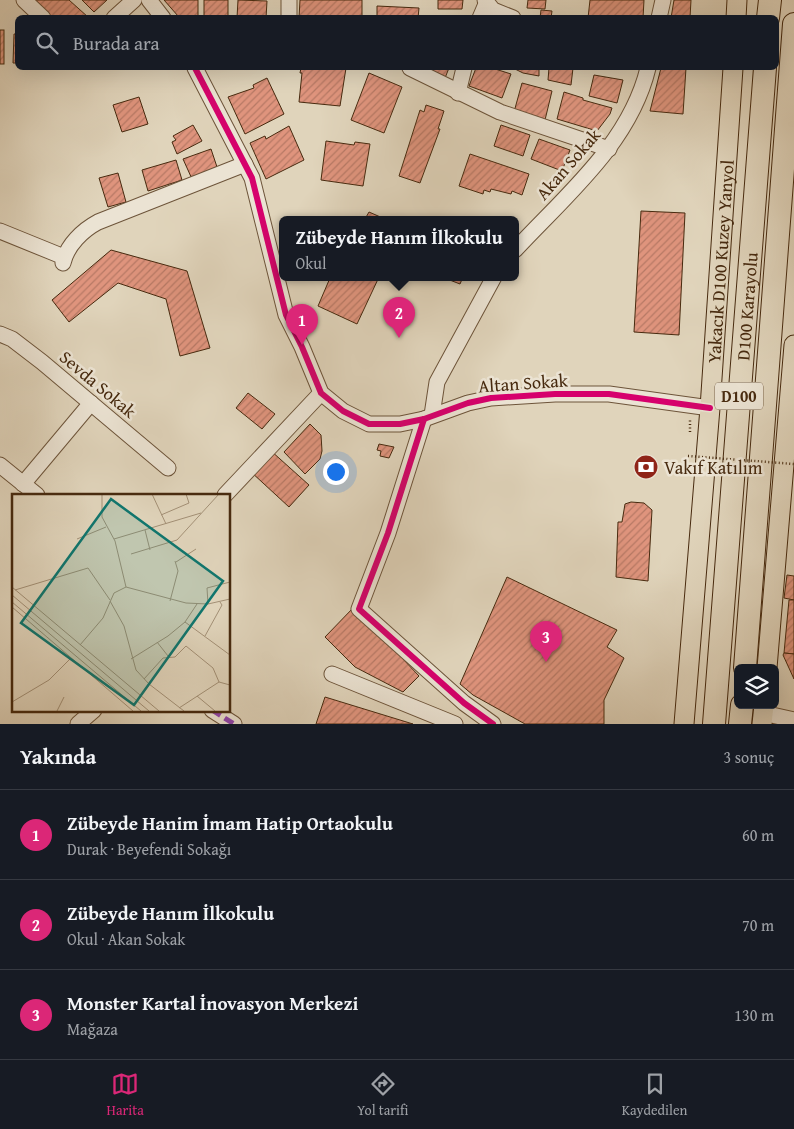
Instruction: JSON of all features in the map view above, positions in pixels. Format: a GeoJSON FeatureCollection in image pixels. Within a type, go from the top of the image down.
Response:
{"type":"FeatureCollection","features":[{"type":"Feature","properties":{"kind":"highway"},"geometry":{"type":"LineString","coordinates":[[768,15],[770,0]]}},
{"type":"Feature","properties":{"kind":"highway","name":"D100 Karayolu"},"geometry":{"type":"LineString","coordinates":[[745,664],[794,24]]}},
{"type":"Feature","properties":{"kind":"highway","name":"D100 Karayolu"},"geometry":{"type":"LineString","coordinates":[[714,724],[764,70]]}},
{"type":"Feature","properties":{"kind":"highway"},"geometry":{"type":"LineString","coordinates":[[740,724],[742,709]]}},
{"type":"Feature","properties":{"kind":"main road"},"geometry":{"type":"LineString","coordinates":[[736,15],[737,0]]}},
{"type":"Feature","properties":{"kind":"main road","name":"Yakacık D100 Kuzey Yanyol"},"geometry":{"type":"LineString","coordinates":[[684,724],[710,408],[733,70]]}},
{"type":"Feature","properties":{"kind":"main road"},"geometry":{"type":"LineString","coordinates":[[767,664],[791,405],[794,345]]}},
{"type":"Feature","properties":{"kind":"street"},"geometry":{"type":"LineString","coordinates":[[24,0],[40,15]]}},
{"type":"Feature","properties":{"kind":"street"},"geometry":{"type":"LineString","coordinates":[[117,15],[134,0]]}},
{"type":"Feature","properties":{"kind":"street"},"geometry":{"type":"LineString","coordinates":[[149,0],[161,15]]}},
{"type":"Feature","properties":{"kind":"street"},"geometry":{"type":"LineString","coordinates":[[289,0],[289,15]]}},
{"type":"Feature","properties":{"kind":"street"},"geometry":{"type":"LineString","coordinates":[[660,15],[663,0]]}},
{"type":"Feature","properties":{"kind":"street"},"geometry":{"type":"LineString","coordinates":[[483,7],[506,15]]}},
{"type":"Feature","properties":{"kind":"street"},"geometry":{"type":"LineString","coordinates":[[196,70],[252,178],[265,222],[269,255],[286,315],[321,393],[226,494]]}},
{"type":"Feature","properties":{"kind":"street"},"geometry":{"type":"LineString","coordinates":[[414,70],[500,112],[609,149]]}},
{"type":"Feature","properties":{"kind":"street"},"geometry":{"type":"LineString","coordinates":[[458,93],[464,70]]}},
{"type":"Feature","properties":{"kind":"street","name":"Akan Sokak"},"geometry":{"type":"LineString","coordinates":[[519,246],[609,149],[633,112],[647,70]]}},
{"type":"Feature","properties":{"kind":"street"},"geometry":{"type":"LineString","coordinates":[[0,231],[64,260],[86,228],[246,164]]}},
{"type":"Feature","properties":{"kind":"street"},"geometry":{"type":"LineString","coordinates":[[492,281],[437,382],[428,417],[388,533],[359,609],[464,703],[494,724]]}},
{"type":"Feature","properties":{"kind":"street","name":"Sevda Sokak"},"geometry":{"type":"LineString","coordinates":[[0,334],[12,338],[168,468]]}},
{"type":"Feature","properties":{"kind":"street","name":"Altan Sokak"},"geometry":{"type":"LineString","coordinates":[[321,393],[342,411],[369,424],[400,424],[428,417],[468,403],[523,394],[609,394],[710,408]]}},
{"type":"Feature","properties":{"kind":"street"},"geometry":{"type":"LineString","coordinates":[[23,484],[91,403]]}},
{"type":"Feature","properties":{"kind":"street"},"geometry":{"type":"LineString","coordinates":[[0,466],[36,494]]}},
{"type":"Feature","properties":{"kind":"street"},"geometry":{"type":"LineString","coordinates":[[332,674],[455,724]]}},
{"type":"Feature","properties":{"kind":"street"},"geometry":{"type":"LineString","coordinates":[[215,712],[234,724]]}},
{"type":"Feature","properties":{"kind":"street"},"geometry":{"type":"LineString","coordinates":[[763,714],[794,720]]}},
{"type":"Feature","properties":{"kind":"path"},"geometry":{"type":"LineString","coordinates":[[688,456],[794,464]]}},
{"type":"Feature","properties":{"kind":"building"},"geometry":{"type":"Polygon","coordinates":[[[29,0],[69,0],[86,15],[46,15],[29,0]]]}},
{"type":"Feature","properties":{"kind":"building"},"geometry":{"type":"Polygon","coordinates":[[[82,0],[107,0],[94,12],[82,0]]]}},
{"type":"Feature","properties":{"kind":"building"},"geometry":{"type":"Polygon","coordinates":[[[164,0],[198,0],[198,15],[177,15],[164,0]]]}},
{"type":"Feature","properties":{"kind":"building"},"geometry":{"type":"Polygon","coordinates":[[[204,0],[228,0],[228,15],[204,15],[204,0]]]}},
{"type":"Feature","properties":{"kind":"building"},"geometry":{"type":"Polygon","coordinates":[[[238,0],[267,1],[266,15],[237,15],[238,0]]]}},
{"type":"Feature","properties":{"kind":"building"},"geometry":{"type":"Polygon","coordinates":[[[300,0],[362,0],[362,15],[299,15],[300,0]]]}},
{"type":"Feature","properties":{"kind":"building"},"geometry":{"type":"Polygon","coordinates":[[[438,0],[463,0],[462,9],[438,9],[438,0]]]}},
{"type":"Feature","properties":{"kind":"building"},"geometry":{"type":"Polygon","coordinates":[[[528,0],[546,0],[545,9],[527,8],[528,0]]]}},
{"type":"Feature","properties":{"kind":"building"},"geometry":{"type":"Polygon","coordinates":[[[590,0],[644,0],[643,15],[588,15],[590,0]]]}},
{"type":"Feature","properties":{"kind":"building"},"geometry":{"type":"Polygon","coordinates":[[[674,0],[691,0],[690,15],[672,15],[674,0]]]}},
{"type":"Feature","properties":{"kind":"building"},"geometry":{"type":"Polygon","coordinates":[[[377,6],[419,8],[418,15],[377,15],[377,6]]]}},
{"type":"Feature","properties":{"kind":"building"},"geometry":{"type":"Polygon","coordinates":[[[541,10],[552,11],[551,15],[540,15],[541,10]]]}},
{"type":"Feature","properties":{"kind":"building"},"geometry":{"type":"Polygon","coordinates":[[[0,30],[4,30],[4,64],[0,64],[0,30]]]}},
{"type":"Feature","properties":{"kind":"building"},"geometry":{"type":"Polygon","coordinates":[[[14,34],[15,34],[15,63],[13,63],[14,34]]]}},
{"type":"Feature","properties":{"kind":"building"},"geometry":{"type":"Polygon","coordinates":[[[301,70],[346,70],[340,106],[299,102],[302,73],[300,73],[301,70]]]}},
{"type":"Feature","properties":{"kind":"building"},"geometry":{"type":"Polygon","coordinates":[[[426,70],[448,70],[445,78],[426,70]]]}},
{"type":"Feature","properties":{"kind":"building"},"geometry":{"type":"Polygon","coordinates":[[[475,70],[498,70],[511,74],[502,98],[469,86],[475,70]]]}},
{"type":"Feature","properties":{"kind":"building"},"geometry":{"type":"Polygon","coordinates":[[[517,70],[539,70],[539,76],[517,70]]]}},
{"type":"Feature","properties":{"kind":"building"},"geometry":{"type":"Polygon","coordinates":[[[549,70],[573,70],[571,85],[548,80],[549,70]]]}},
{"type":"Feature","properties":{"kind":"building"},"geometry":{"type":"Polygon","coordinates":[[[660,70],[686,70],[683,114],[650,111],[660,70]]]}},
{"type":"Feature","properties":{"kind":"building"},"geometry":{"type":"Polygon","coordinates":[[[369,73],[402,87],[384,133],[351,120],[369,73]]]}},
{"type":"Feature","properties":{"kind":"building"},"geometry":{"type":"Polygon","coordinates":[[[594,75],[623,80],[617,103],[589,96],[594,75]]]}},
{"type":"Feature","properties":{"kind":"building"},"geometry":{"type":"Polygon","coordinates":[[[267,78],[284,114],[245,134],[228,97],[254,88],[253,85],[267,78]]]}},
{"type":"Feature","properties":{"kind":"building"},"geometry":{"type":"Polygon","coordinates":[[[522,83],[552,91],[545,120],[514,112],[522,83]]]}},
{"type":"Feature","properties":{"kind":"building"},"geometry":{"type":"Polygon","coordinates":[[[564,92],[583,98],[583,100],[612,108],[610,114],[597,131],[557,119],[564,92]]]}},
{"type":"Feature","properties":{"kind":"building"},"geometry":{"type":"Polygon","coordinates":[[[139,97],[148,124],[122,132],[113,105],[139,97]]]}},
{"type":"Feature","properties":{"kind":"building"},"geometry":{"type":"Polygon","coordinates":[[[426,105],[444,111],[438,129],[440,129],[420,183],[399,176],[420,110],[424,112],[426,105]]]}},
{"type":"Feature","properties":{"kind":"building"},"geometry":{"type":"Polygon","coordinates":[[[193,125],[202,141],[177,154],[172,142],[176,140],[173,136],[193,125]]]}},
{"type":"Feature","properties":{"kind":"building"},"geometry":{"type":"Polygon","coordinates":[[[501,125],[530,135],[523,156],[494,146],[501,125]]]}},
{"type":"Feature","properties":{"kind":"building"},"geometry":{"type":"Polygon","coordinates":[[[289,126],[304,160],[266,179],[250,143],[265,136],[266,139],[289,126]]]}},
{"type":"Feature","properties":{"kind":"building"},"geometry":{"type":"Polygon","coordinates":[[[539,139],[570,150],[562,171],[531,159],[539,139]]]}},
{"type":"Feature","properties":{"kind":"building"},"geometry":{"type":"Polygon","coordinates":[[[326,141],[354,145],[355,142],[370,144],[363,186],[321,180],[326,141]]]}},
{"type":"Feature","properties":{"kind":"building"},"geometry":{"type":"Polygon","coordinates":[[[211,149],[218,170],[192,179],[183,159],[211,149]]]}},
{"type":"Feature","properties":{"kind":"building"},"geometry":{"type":"Polygon","coordinates":[[[470,154],[529,174],[522,195],[512,191],[511,194],[491,189],[490,192],[484,190],[483,194],[459,186],[470,154]]]}},
{"type":"Feature","properties":{"kind":"building"},"geometry":{"type":"Polygon","coordinates":[[[176,160],[182,180],[148,191],[142,170],[176,160]]]}},
{"type":"Feature","properties":{"kind":"building"},"geometry":{"type":"Polygon","coordinates":[[[118,173],[126,202],[108,207],[99,178],[118,173]]]}},
{"type":"Feature","properties":{"kind":"building"},"geometry":{"type":"Polygon","coordinates":[[[641,211],[685,213],[679,335],[634,332],[641,211]]]}},
{"type":"Feature","properties":{"kind":"building"},"geometry":{"type":"Polygon","coordinates":[[[369,212],[378,216],[367,216],[369,212]]]}},
{"type":"Feature","properties":{"kind":"building"},"geometry":{"type":"Polygon","coordinates":[[[111,250],[187,271],[210,348],[180,356],[166,299],[118,283],[69,322],[52,300],[111,250]]]}},
{"type":"Feature","properties":{"kind":"building"},"geometry":{"type":"Polygon","coordinates":[[[329,281],[377,281],[357,324],[318,306],[329,281]]]}},
{"type":"Feature","properties":{"kind":"building"},"geometry":{"type":"Polygon","coordinates":[[[248,393],[275,414],[262,429],[236,408],[248,393]]]}},
{"type":"Feature","properties":{"kind":"building"},"geometry":{"type":"Polygon","coordinates":[[[310,424],[321,435],[322,451],[320,459],[305,474],[284,452],[310,424]]]}},
{"type":"Feature","properties":{"kind":"building"},"geometry":{"type":"Polygon","coordinates":[[[379,444],[394,447],[389,458],[380,456],[381,451],[377,450],[379,444]]]}},
{"type":"Feature","properties":{"kind":"building"},"geometry":{"type":"Polygon","coordinates":[[[270,450],[309,485],[289,507],[250,471],[270,450]]]}},
{"type":"Feature","properties":{"kind":"building"},"geometry":{"type":"Polygon","coordinates":[[[631,502],[644,503],[652,510],[648,581],[616,577],[618,522],[622,522],[625,504],[631,502]]]}},
{"type":"Feature","properties":{"kind":"building"},"geometry":{"type":"Polygon","coordinates":[[[787,575],[794,576],[794,600],[784,598],[787,575]]]}},
{"type":"Feature","properties":{"kind":"building"},"geometry":{"type":"Polygon","coordinates":[[[507,577],[617,630],[607,647],[624,658],[604,700],[604,724],[525,724],[473,695],[460,684],[507,577]]]}},
{"type":"Feature","properties":{"kind":"building"},"geometry":{"type":"Polygon","coordinates":[[[789,600],[794,600],[794,654],[784,653],[789,600]]]}},
{"type":"Feature","properties":{"kind":"building"},"geometry":{"type":"Polygon","coordinates":[[[354,607],[419,676],[403,692],[355,667],[325,637],[354,607]]]}},
{"type":"Feature","properties":{"kind":"building"},"geometry":{"type":"Polygon","coordinates":[[[784,653],[794,654],[794,679],[783,655],[784,653]]]}},
{"type":"Feature","properties":{"kind":"building"},"geometry":{"type":"Polygon","coordinates":[[[325,697],[413,724],[316,724],[325,697]]]}},
{"type":"Feature","properties":{"kind":"marked path"},"geometry":{"type":"LineString","coordinates":[[215,712],[234,724]]}},
{"type":"Feature","properties":{"kind":"cycle path"},"geometry":{"type":"LineString","coordinates":[[196,70],[252,178],[286,315],[321,393],[343,411],[369,424],[400,424],[424,419],[468,403],[491,398],[555,394],[609,394],[710,408]]}},
{"type":"Feature","properties":{"kind":"cycle path"},"geometry":{"type":"LineString","coordinates":[[424,419],[388,533],[359,609],[464,703],[493,724]]}},
{"type":"Feature","properties":{"kind":"place","name":"Zübeyde Hanım İlkokulu"},"geometry":{"type":"Point","coordinates":[399,338]}},
{"type":"Feature","properties":{"kind":"place","name":"Zübeyde Hanim İmam Hati̇p Ortaokulu"},"geometry":{"type":"Point","coordinates":[302,345]}},
{"type":"Feature","properties":{"kind":"place","name":"Vakıf Katılım"},"geometry":{"type":"Point","coordinates":[646,467]}},
{"type":"Feature","properties":{"kind":"place","name":"Monster Kartal İnovasyon Merkezi"},"geometry":{"type":"Point","coordinates":[546,662]}}]}
